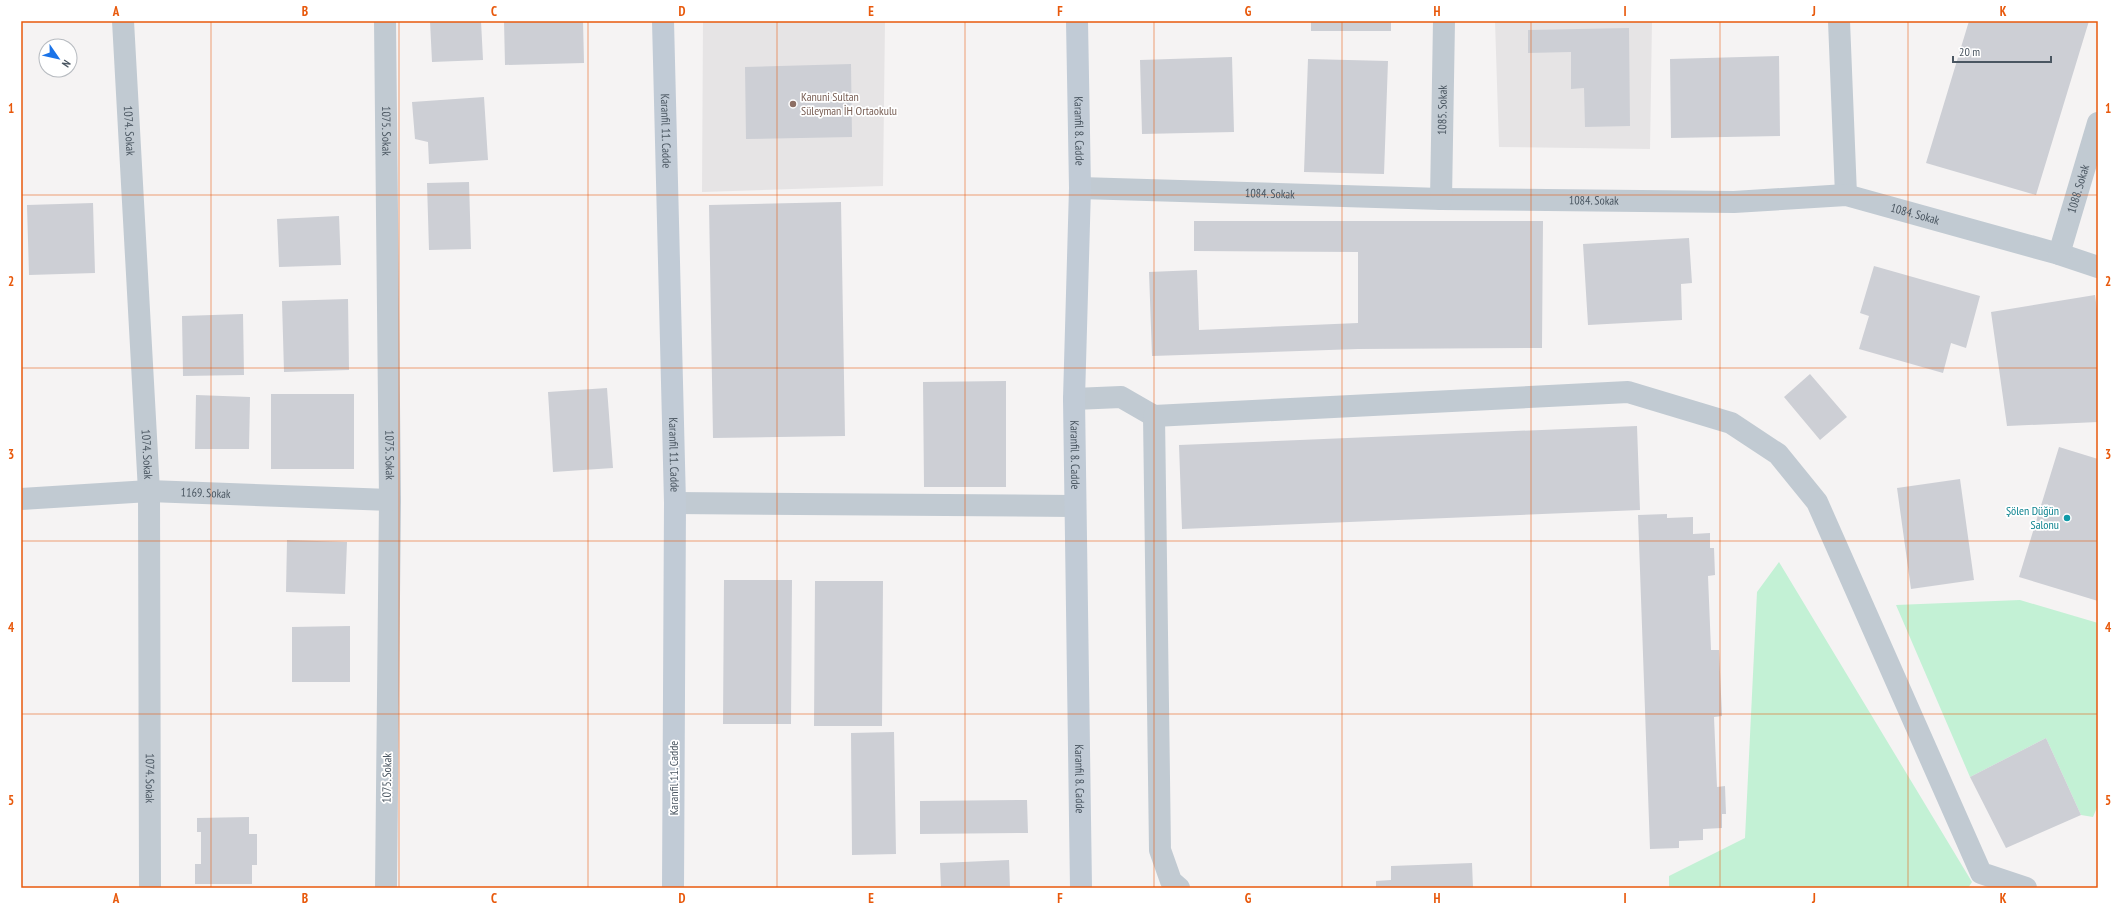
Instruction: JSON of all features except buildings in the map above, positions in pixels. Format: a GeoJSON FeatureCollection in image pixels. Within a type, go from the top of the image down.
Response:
{"type":"FeatureCollection","features":[{"type":"Feature","properties":{"kind":"street","name":"1074. Sokak"},"geometry":{"type":"LineString","coordinates":[[123,21],[149,491],[150,888]]}},
{"type":"Feature","properties":{"kind":"street","name":"1075. Sokak"},"geometry":{"type":"LineString","coordinates":[[384,21],[390,500],[386,888]]}},
{"type":"Feature","properties":{"kind":"street","name":"Karanfil 11. Cadde"},"geometry":{"type":"LineString","coordinates":[[663,21],[675,503],[673,888]]}},
{"type":"Feature","properties":{"kind":"street","name":"Karanfil 8. Cadde"},"geometry":{"type":"LineString","coordinates":[[1077,21],[1080,188],[1074,399],[1074,506],[1081,888]]}},
{"type":"Feature","properties":{"kind":"street","name":"1085. Sokak"},"geometry":{"type":"LineString","coordinates":[[1441,199],[1444,21]]}},
{"type":"Feature","properties":{"kind":"street"},"geometry":{"type":"LineString","coordinates":[[1839,21],[1846,195]]}},
{"type":"Feature","properties":{"kind":"street","name":"1088. Sokak"},"geometry":{"type":"LineString","coordinates":[[2059,254],[2098,123]]}},
{"type":"Feature","properties":{"kind":"street","name":"1084. Sokak"},"geometry":{"type":"LineString","coordinates":[[1080,188],[1441,199],[1734,202],[1846,195],[2059,254],[2098,268]]}},
{"type":"Feature","properties":{"kind":"street"},"geometry":{"type":"LineString","coordinates":[[1074,399],[1121,397],[1154,416],[1628,392],[1731,423],[1778,454],[1817,502],[1981,873],[2026,888]]}},
{"type":"Feature","properties":{"kind":"street"},"geometry":{"type":"LineString","coordinates":[[1154,416],[1160,850],[1170,881],[1178,888]]}},
{"type":"Feature","properties":{"kind":"street","name":"1169. Sokak"},"geometry":{"type":"LineString","coordinates":[[21,499],[149,491],[390,500]]}},
{"type":"Feature","properties":{"kind":"street"},"geometry":{"type":"LineString","coordinates":[[675,503],[1074,506]]}},
{"type":"Feature","properties":{"kind":"shaded area","name":"Kanuni Sultan Süleyman İH Ortaokulu"},"geometry":{"type":"Polygon","coordinates":[[[703,21],[885,21],[883,186],[702,192],[703,21]]]}},
{"type":"Feature","properties":{"kind":"shaded area"},"geometry":{"type":"Polygon","coordinates":[[[1495,21],[1652,21],[1650,149],[1499,147],[1495,21]]]}},
{"type":"Feature","properties":{"kind":"green space"},"geometry":{"type":"Polygon","coordinates":[[[1779,562],[1972,882],[1968,888],[1669,888],[1669,876],[1745,838],[1757,592],[1779,562]]]}},
{"type":"Feature","properties":{"kind":"green space"},"geometry":{"type":"Polygon","coordinates":[[[2020,600],[2098,623],[2098,805],[2093,817],[2081,815],[2046,738],[1970,777],[1896,605],[2020,600]]]}},
{"type":"Feature","properties":{"kind":"place","name":"Kanuni Sultan Süleyman İH Ortaokulu"},"geometry":{"type":"Point","coordinates":[793,104]}},
{"type":"Feature","properties":{"kind":"place","name":"Şölen Düğün Salonu"},"geometry":{"type":"Point","coordinates":[2067,518]}}]}
